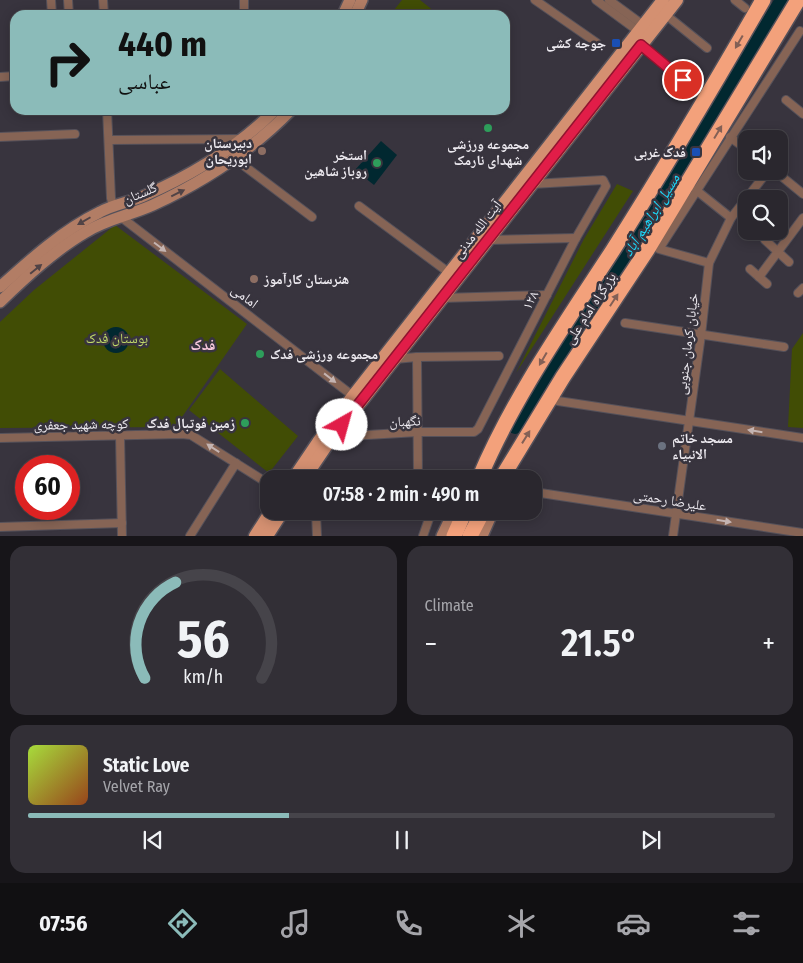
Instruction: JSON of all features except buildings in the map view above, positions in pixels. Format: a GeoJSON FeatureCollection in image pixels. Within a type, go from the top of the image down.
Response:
{"type":"FeatureCollection","features":[{"type":"Feature","properties":{"kind":"highway","name":"بزرگراه امام علی"},"geometry":{"type":"LineString","coordinates":[[483,470],[493,445],[551,346],[684,138],[763,0]]}},
{"type":"Feature","properties":{"kind":"highway","name":"بزرگراه امام علی"},"geometry":{"type":"LineString","coordinates":[[507,470],[563,377],[647,250],[798,0]]}},
{"type":"Feature","properties":{"kind":"highway"},"geometry":{"type":"LineString","coordinates":[[454,536],[461,520]]}},
{"type":"Feature","properties":{"kind":"highway"},"geometry":{"type":"LineString","coordinates":[[470,536],[478,520]]}},
{"type":"Feature","properties":{"kind":"main road","name":"آیت الله مدنی"},"geometry":{"type":"LineString","coordinates":[[299,470],[318,442],[394,359],[532,184],[644,34],[663,0]]}},
{"type":"Feature","properties":{"kind":"main road","name":"آیت الله مدنی"},"geometry":{"type":"LineString","coordinates":[[644,34],[666,15],[677,0]]}},
{"type":"Feature","properties":{"kind":"main road"},"geometry":{"type":"LineString","coordinates":[[357,399],[448,272],[644,34]]}},
{"type":"Feature","properties":{"kind":"main road","name":"گلستان"},"geometry":{"type":"LineString","coordinates":[[0,287],[59,237],[79,223],[113,206],[144,196],[190,174],[227,152],[270,115]]}},
{"type":"Feature","properties":{"kind":"main road","name":"گلستان"},"geometry":{"type":"LineString","coordinates":[[0,302],[31,274],[78,237],[106,221],[152,206],[195,184],[234,159],[267,134],[286,115]]}},
{"type":"Feature","properties":{"kind":"main road"},"geometry":{"type":"LineString","coordinates":[[113,206],[121,217]]}},
{"type":"Feature","properties":{"kind":"main road","name":"آیت الله مدنی"},"geometry":{"type":"LineString","coordinates":[[310,470],[357,399]]}},
{"type":"Feature","properties":{"kind":"main road"},"geometry":{"type":"LineString","coordinates":[[478,470],[493,445]]}},
{"type":"Feature","properties":{"kind":"main road"},"geometry":{"type":"LineString","coordinates":[[255,536],[271,520]]}},
{"type":"Feature","properties":{"kind":"main road"},"geometry":{"type":"LineString","coordinates":[[267,536],[275,520]]}},
{"type":"Feature","properties":{"kind":"main road"},"geometry":{"type":"LineString","coordinates":[[442,536],[450,520]]}},
{"type":"Feature","properties":{"kind":"main road"},"geometry":{"type":"LineString","coordinates":[[482,536],[489,520]]}},
{"type":"Feature","properties":{"kind":"street"},"geometry":{"type":"LineString","coordinates":[[535,0],[597,43]]}},
{"type":"Feature","properties":{"kind":"street"},"geometry":{"type":"LineString","coordinates":[[596,0],[644,34]]}},
{"type":"Feature","properties":{"kind":"street"},"geometry":{"type":"LineString","coordinates":[[610,0],[697,92]]}},
{"type":"Feature","properties":{"kind":"street"},"geometry":{"type":"LineString","coordinates":[[736,0],[745,8]]}},
{"type":"Feature","properties":{"kind":"street"},"geometry":{"type":"LineString","coordinates":[[666,15],[707,48]]}},
{"type":"Feature","properties":{"kind":"street"},"geometry":{"type":"LineString","coordinates":[[709,263],[659,249],[730,137],[802,30]]}},
{"type":"Feature","properties":{"kind":"street"},"geometry":{"type":"LineString","coordinates":[[786,100],[803,114]]}},
{"type":"Feature","properties":{"kind":"street"},"geometry":{"type":"LineString","coordinates":[[107,115],[113,206]]}},
{"type":"Feature","properties":{"kind":"street"},"geometry":{"type":"LineString","coordinates":[[0,137],[75,134]]}},
{"type":"Feature","properties":{"kind":"street"},"geometry":{"type":"LineString","coordinates":[[730,137],[738,143]]}},
{"type":"Feature","properties":{"kind":"street"},"geometry":{"type":"LineString","coordinates":[[108,140],[242,139]]}},
{"type":"Feature","properties":{"kind":"street"},"geometry":{"type":"LineString","coordinates":[[234,159],[312,217]]}},
{"type":"Feature","properties":{"kind":"street","name":"۱۲۸"},"geometry":{"type":"LineString","coordinates":[[477,431],[576,238],[606,186],[602,180],[532,184]]}},
{"type":"Feature","properties":{"kind":"street","name":"خیابان کرمان جنوبی"},"geometry":{"type":"LineString","coordinates":[[673,536],[709,263],[731,218],[761,180]]}},
{"type":"Feature","properties":{"kind":"street"},"geometry":{"type":"LineString","coordinates":[[786,180],[803,194]]}},
{"type":"Feature","properties":{"kind":"street"},"geometry":{"type":"LineString","coordinates":[[696,190],[731,218]]}},
{"type":"Feature","properties":{"kind":"street"},"geometry":{"type":"LineString","coordinates":[[359,206],[448,272]]}},
{"type":"Feature","properties":{"kind":"street","name":"امامی"},"geometry":{"type":"LineString","coordinates":[[121,217],[357,399]]}},
{"type":"Feature","properties":{"kind":"street"},"geometry":{"type":"LineString","coordinates":[[759,277],[803,218]]}},
{"type":"Feature","properties":{"kind":"street"},"geometry":{"type":"LineString","coordinates":[[488,240],[576,238]]}},
{"type":"Feature","properties":{"kind":"street"},"geometry":{"type":"LineString","coordinates":[[765,240],[789,262]]}},
{"type":"Feature","properties":{"kind":"street"},"geometry":{"type":"LineString","coordinates":[[750,269],[767,284]]}},
{"type":"Feature","properties":{"kind":"street"},"geometry":{"type":"LineString","coordinates":[[442,298],[547,295]]}},
{"type":"Feature","properties":{"kind":"street"},"geometry":{"type":"LineString","coordinates":[[625,323],[784,346]]}},
{"type":"Feature","properties":{"kind":"street"},"geometry":{"type":"LineString","coordinates":[[394,359],[499,356]]}},
{"type":"Feature","properties":{"kind":"street"},"geometry":{"type":"LineString","coordinates":[[417,357],[418,470]]}},
{"type":"Feature","properties":{"kind":"street"},"geometry":{"type":"LineString","coordinates":[[558,401],[803,438]]}},
{"type":"Feature","properties":{"kind":"street","name":"نگهبان"},"geometry":{"type":"LineString","coordinates":[[333,437],[477,431]]}},
{"type":"Feature","properties":{"kind":"street","name":"کوچه شهید جعفری"},"geometry":{"type":"LineString","coordinates":[[0,438],[191,435],[260,478]]}},
{"type":"Feature","properties":{"kind":"street"},"geometry":{"type":"LineString","coordinates":[[120,436],[122,536]]}},
{"type":"Feature","properties":{"kind":"street"},"geometry":{"type":"LineString","coordinates":[[190,536],[236,463]]}},
{"type":"Feature","properties":{"kind":"street","name":"علیرضا رحمتی"},"geometry":{"type":"LineString","coordinates":[[542,493],[803,533]]}},
{"type":"Feature","properties":{"kind":"street"},"geometry":{"type":"LineString","coordinates":[[316,520],[317,536]]}},
{"type":"Feature","properties":{"kind":"street"},"geometry":{"type":"LineString","coordinates":[[423,536],[429,520]]}},
{"type":"Feature","properties":{"kind":"street"},"geometry":{"type":"LineString","coordinates":[[0,526],[122,523]]}},
{"type":"Feature","properties":{"kind":"green space"},"geometry":{"type":"Polygon","coordinates":[[[402,0],[420,0],[433,10],[394,10],[402,0]]]}},
{"type":"Feature","properties":{"kind":"green space"},"geometry":{"type":"Polygon","coordinates":[[[617,184],[633,191],[516,373],[584,239],[617,184]]]}},
{"type":"Feature","properties":{"kind":"green space","name":"بوستان فدک"},"geometry":{"type":"Polygon","coordinates":[[[115,225],[247,324],[175,427],[0,428],[0,322],[34,290],[115,225]]]}},
{"type":"Feature","properties":{"kind":"green space"},"geometry":{"type":"Polygon","coordinates":[[[803,333],[803,428],[788,427],[792,349],[803,333]]]}},
{"type":"Feature","properties":{"kind":"green space","name":"زمین فوتبال فدک"},"geometry":{"type":"Polygon","coordinates":[[[220,369],[298,436],[271,470],[265,470],[189,410],[220,369]]]}},
{"type":"Feature","properties":{"kind":"water","name":"استخر روباز شاهین"},"geometry":{"type":"Polygon","coordinates":[[[381,141],[397,155],[374,185],[355,170],[381,141]]]}},
{"type":"Feature","properties":{"kind":"water"},"geometry":{"type":"Polygon","coordinates":[[[116,327],[125,331],[129,340],[125,349],[116,353],[107,349],[103,340],[107,331],[116,327]]]}},
{"type":"Feature","properties":{"kind":"waterway","name":"مسیل ابراهیم آباد"},"geometry":{"type":"LineString","coordinates":[[515,427],[632,247],[782,0]]}},
{"type":"Feature","properties":{"kind":"place","name":"جوجه کشی"},"geometry":{"type":"Point","coordinates":[616,43]}},
{"type":"Feature","properties":{"kind":"place","name":"مجموعه ورزشی شهدای نارمک"},"geometry":{"type":"Point","coordinates":[488,128]}},
{"type":"Feature","properties":{"kind":"place","name":"دبیرستان ابوریحان"},"geometry":{"type":"Point","coordinates":[262,151]}},
{"type":"Feature","properties":{"kind":"place","name":"فدک غربی"},"geometry":{"type":"Point","coordinates":[696,152]}},
{"type":"Feature","properties":{"kind":"place","name":"استخر روباز شاهین"},"geometry":{"type":"Point","coordinates":[377,163]}},
{"type":"Feature","properties":{"kind":"place","name":"هنرستان کارآموز"},"geometry":{"type":"Point","coordinates":[254,279]}},
{"type":"Feature","properties":{"kind":"place","name":"مجموعه ورزشی فدک"},"geometry":{"type":"Point","coordinates":[260,354]}},
{"type":"Feature","properties":{"kind":"place","name":"زمین فوتبال فدک"},"geometry":{"type":"Point","coordinates":[245,423]}},
{"type":"Feature","properties":{"kind":"place","name":"مسجد خاتم الانبیاء"},"geometry":{"type":"Point","coordinates":[662,446]}},
{"type":"Feature","properties":{"kind":"district","name":"فدک"},"geometry":{"type":"Point","coordinates":[203,345]}},
{"type":"Feature","properties":{"kind":"route"},"geometry":{"type":"LineString","coordinates":[[342,425],[641,45],[683,80]]}}]}
